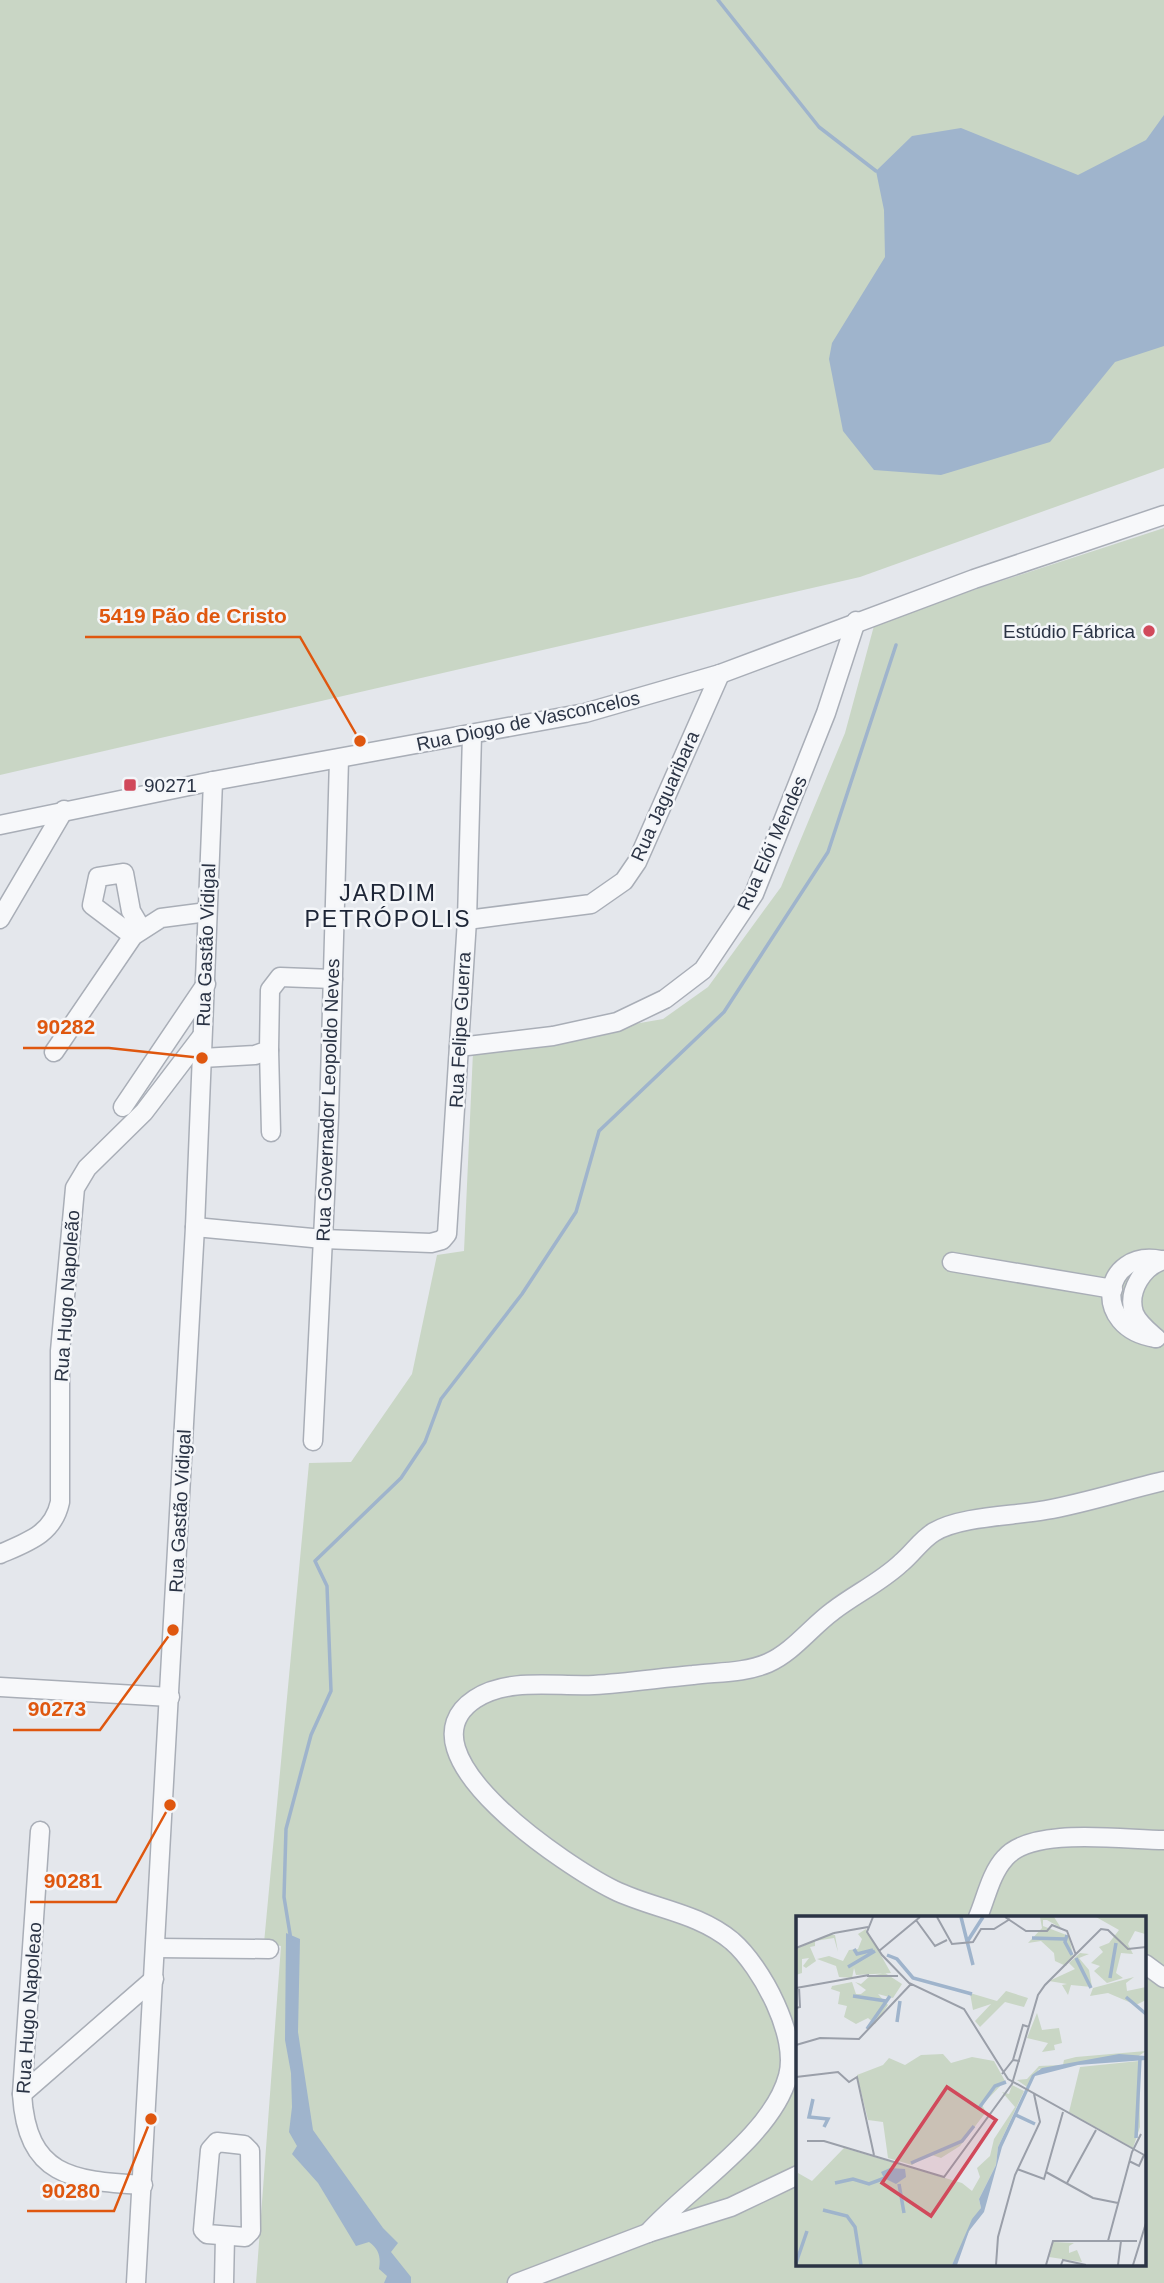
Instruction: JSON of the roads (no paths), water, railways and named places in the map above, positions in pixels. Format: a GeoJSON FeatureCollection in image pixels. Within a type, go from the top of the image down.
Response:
{"type":"FeatureCollection","features":[{"type":"Feature","properties":{"kind":"street","name":"Rua Diogo de Vasconcelos"},"geometry":{"type":"LineString","coordinates":[[0,825],[213,781],[586,713],[720,674],[856,621],[1164,515]]}},
{"type":"Feature","properties":{"kind":"street","name":"Rua Elói Mendes"},"geometry":{"type":"LineString","coordinates":[[459,1047],[553,1036],[617,1022],[665,999],[703,970],[754,894],[826,713],[856,621]]}},
{"type":"Feature","properties":{"kind":"street","name":"Rua Jaguaribara"},"geometry":{"type":"LineString","coordinates":[[467,920],[590,904],[624,881],[637,862],[720,674]]}},
{"type":"Feature","properties":{"kind":"street","name":"Rua Felipe Guerra"},"geometry":{"type":"LineString","coordinates":[[323,1239],[431,1243],[442,1240],[449,1226],[467,920],[472,735]]}},
{"type":"Feature","properties":{"kind":"street","name":"Rua Governador Leopoldo Neves"},"geometry":{"type":"LineString","coordinates":[[313,1441],[340,759]]}},
{"type":"Feature","properties":{"kind":"street","name":"Rua Gastão Vidigal"},"geometry":{"type":"LineString","coordinates":[[136,2283],[195,1227],[213,781]]}},
{"type":"Feature","properties":{"kind":"street"},"geometry":{"type":"LineString","coordinates":[[0,919],[64,810]]}},
{"type":"Feature","properties":{"kind":"street"},"geometry":{"type":"LineString","coordinates":[[54,1052],[137,932],[161,918],[207,912]]}},
{"type":"Feature","properties":{"kind":"street"},"geometry":{"type":"LineString","coordinates":[[271,1132],[269,1050],[273,984],[285,975],[333,979]]}},
{"type":"Feature","properties":{"kind":"street"},"geometry":{"type":"LineString","coordinates":[[123,1107],[206,984]]}},
{"type":"Feature","properties":{"kind":"street","name":"Rua Hugo Napoleão"},"geometry":{"type":"LineString","coordinates":[[0,1554],[33,1539],[57,1519],[60,1502],[60,1351],[75,1188],[87,1168],[144,1112],[202,1036]]}},
{"type":"Feature","properties":{"kind":"street"},"geometry":{"type":"LineString","coordinates":[[202,1058],[255,1055],[269,1050]]}},
{"type":"Feature","properties":{"kind":"street"},"geometry":{"type":"LineString","coordinates":[[195,1227],[323,1239]]}},
{"type":"Feature","properties":{"kind":"street"},"geometry":{"type":"LineString","coordinates":[[1160,1339],[1126,1329],[1114,1312],[1113,1289],[1120,1270],[1129,1262],[1139,1259],[1163,1260]]}},
{"type":"Feature","properties":{"kind":"street"},"geometry":{"type":"LineString","coordinates":[[1160,1339],[1139,1321],[1133,1304],[1134,1293],[1143,1272],[1163,1260]]}},
{"type":"Feature","properties":{"kind":"street"},"geometry":{"type":"LineString","coordinates":[[952,1262],[1113,1289]]}},
{"type":"Feature","properties":{"kind":"street"},"geometry":{"type":"LineString","coordinates":[[648,2233],[679,2200],[739,2148],[777,2101],[785,2086],[792,2058],[786,2030],[763,1982],[733,1942],[711,1927],[677,1911],[618,1892],[583,1873],[507,1817],[464,1768],[454,1743],[456,1719],[474,1699],[502,1688],[594,1685],[767,1664],[783,1654],[833,1610],[892,1571],[929,1536],[947,1526],[1051,1509],[1164,1481]]}},
{"type":"Feature","properties":{"kind":"street"},"geometry":{"type":"LineString","coordinates":[[0,1687],[170,1697]]}},
{"type":"Feature","properties":{"kind":"street","name":"Rua Hugo Napoleao"},"geometry":{"type":"LineString","coordinates":[[40,1831],[22,2094],[23,2119],[30,2141],[52,2168],[76,2178],[143,2185]]}},
{"type":"Feature","properties":{"kind":"street"},"geometry":{"type":"LineString","coordinates":[[978,1916],[999,1865],[1007,1855],[1032,1841],[1164,1840]]}},
{"type":"Feature","properties":{"kind":"street"},"geometry":{"type":"LineString","coordinates":[[156,1948],[269,1949]]}},
{"type":"Feature","properties":{"kind":"street"},"geometry":{"type":"LineString","coordinates":[[1146,1965],[1164,1978]]}},
{"type":"Feature","properties":{"kind":"street"},"geometry":{"type":"LineString","coordinates":[[22,2094],[154,1979]]}},
{"type":"Feature","properties":{"kind":"street"},"geometry":{"type":"LineString","coordinates":[[217,2143],[244,2145],[251,2155],[251,2231],[245,2237],[225,2236],[206,2234],[203,2230],[210,2150],[217,2143]]}},
{"type":"Feature","properties":{"kind":"street"},"geometry":{"type":"LineString","coordinates":[[517,2283],[648,2233],[731,2207],[796,2176]]}},
{"type":"Feature","properties":{"kind":"street"},"geometry":{"type":"LineString","coordinates":[[224,2283],[225,2236]]}},
{"type":"Feature","properties":{"kind":"water"},"geometry":{"type":"Polygon","coordinates":[[[1164,115],[1164,346],[1115,362],[1050,442],[941,475],[874,470],[843,431],[829,359],[832,343],[885,257],[884,210],[876,171],[912,136],[961,128],[1078,175],[1146,140],[1164,115]]]}},
{"type":"Feature","properties":{"kind":"water"},"geometry":{"type":"Polygon","coordinates":[[[286,1933],[300,1939],[298,2032],[313,2130],[383,2228],[398,2243],[391,2252],[411,2277],[411,2283],[384,2283],[387,2276],[379,2269],[379,2257],[375,2247],[369,2242],[356,2246],[318,2183],[292,2154],[297,2146],[289,2132],[292,2107],[291,2073],[285,2040],[286,1933]]]}},
{"type":"Feature","properties":{"kind":"waterway"},"geometry":{"type":"LineString","coordinates":[[718,0],[819,127],[876,171]]}},
{"type":"Feature","properties":{"kind":"waterway"},"geometry":{"type":"LineString","coordinates":[[291,1940],[284,1897],[286,1829],[311,1735],[331,1691],[327,1586],[315,1561],[401,1478],[425,1442],[441,1399],[522,1294],[576,1212],[599,1131],[724,1012],[828,852],[896,645]]}},
{"type":"Feature","properties":{"kind":"place","name":"Estúdio Fábrica"},"geometry":{"type":"Point","coordinates":[1149,631]}},
{"type":"Feature","properties":{"kind":"place","name":"5419 Pão de Cristo"},"geometry":{"type":"Point","coordinates":[360,741]}},
{"type":"Feature","properties":{"kind":"place","name":"90271"},"geometry":{"type":"Point","coordinates":[130,785]}},
{"type":"Feature","properties":{"kind":"place","name":"90282"},"geometry":{"type":"Point","coordinates":[202,1058]}},
{"type":"Feature","properties":{"kind":"place","name":"90273"},"geometry":{"type":"Point","coordinates":[173,1630]}},
{"type":"Feature","properties":{"kind":"place","name":"90281"},"geometry":{"type":"Point","coordinates":[170,1805]}},
{"type":"Feature","properties":{"kind":"place","name":"90280"},"geometry":{"type":"Point","coordinates":[151,2119]}},
{"type":"Feature","properties":{"kind":"district","name":"JARDIM PETRÓPOLIS"},"geometry":{"type":"Point","coordinates":[388,906]}}]}
